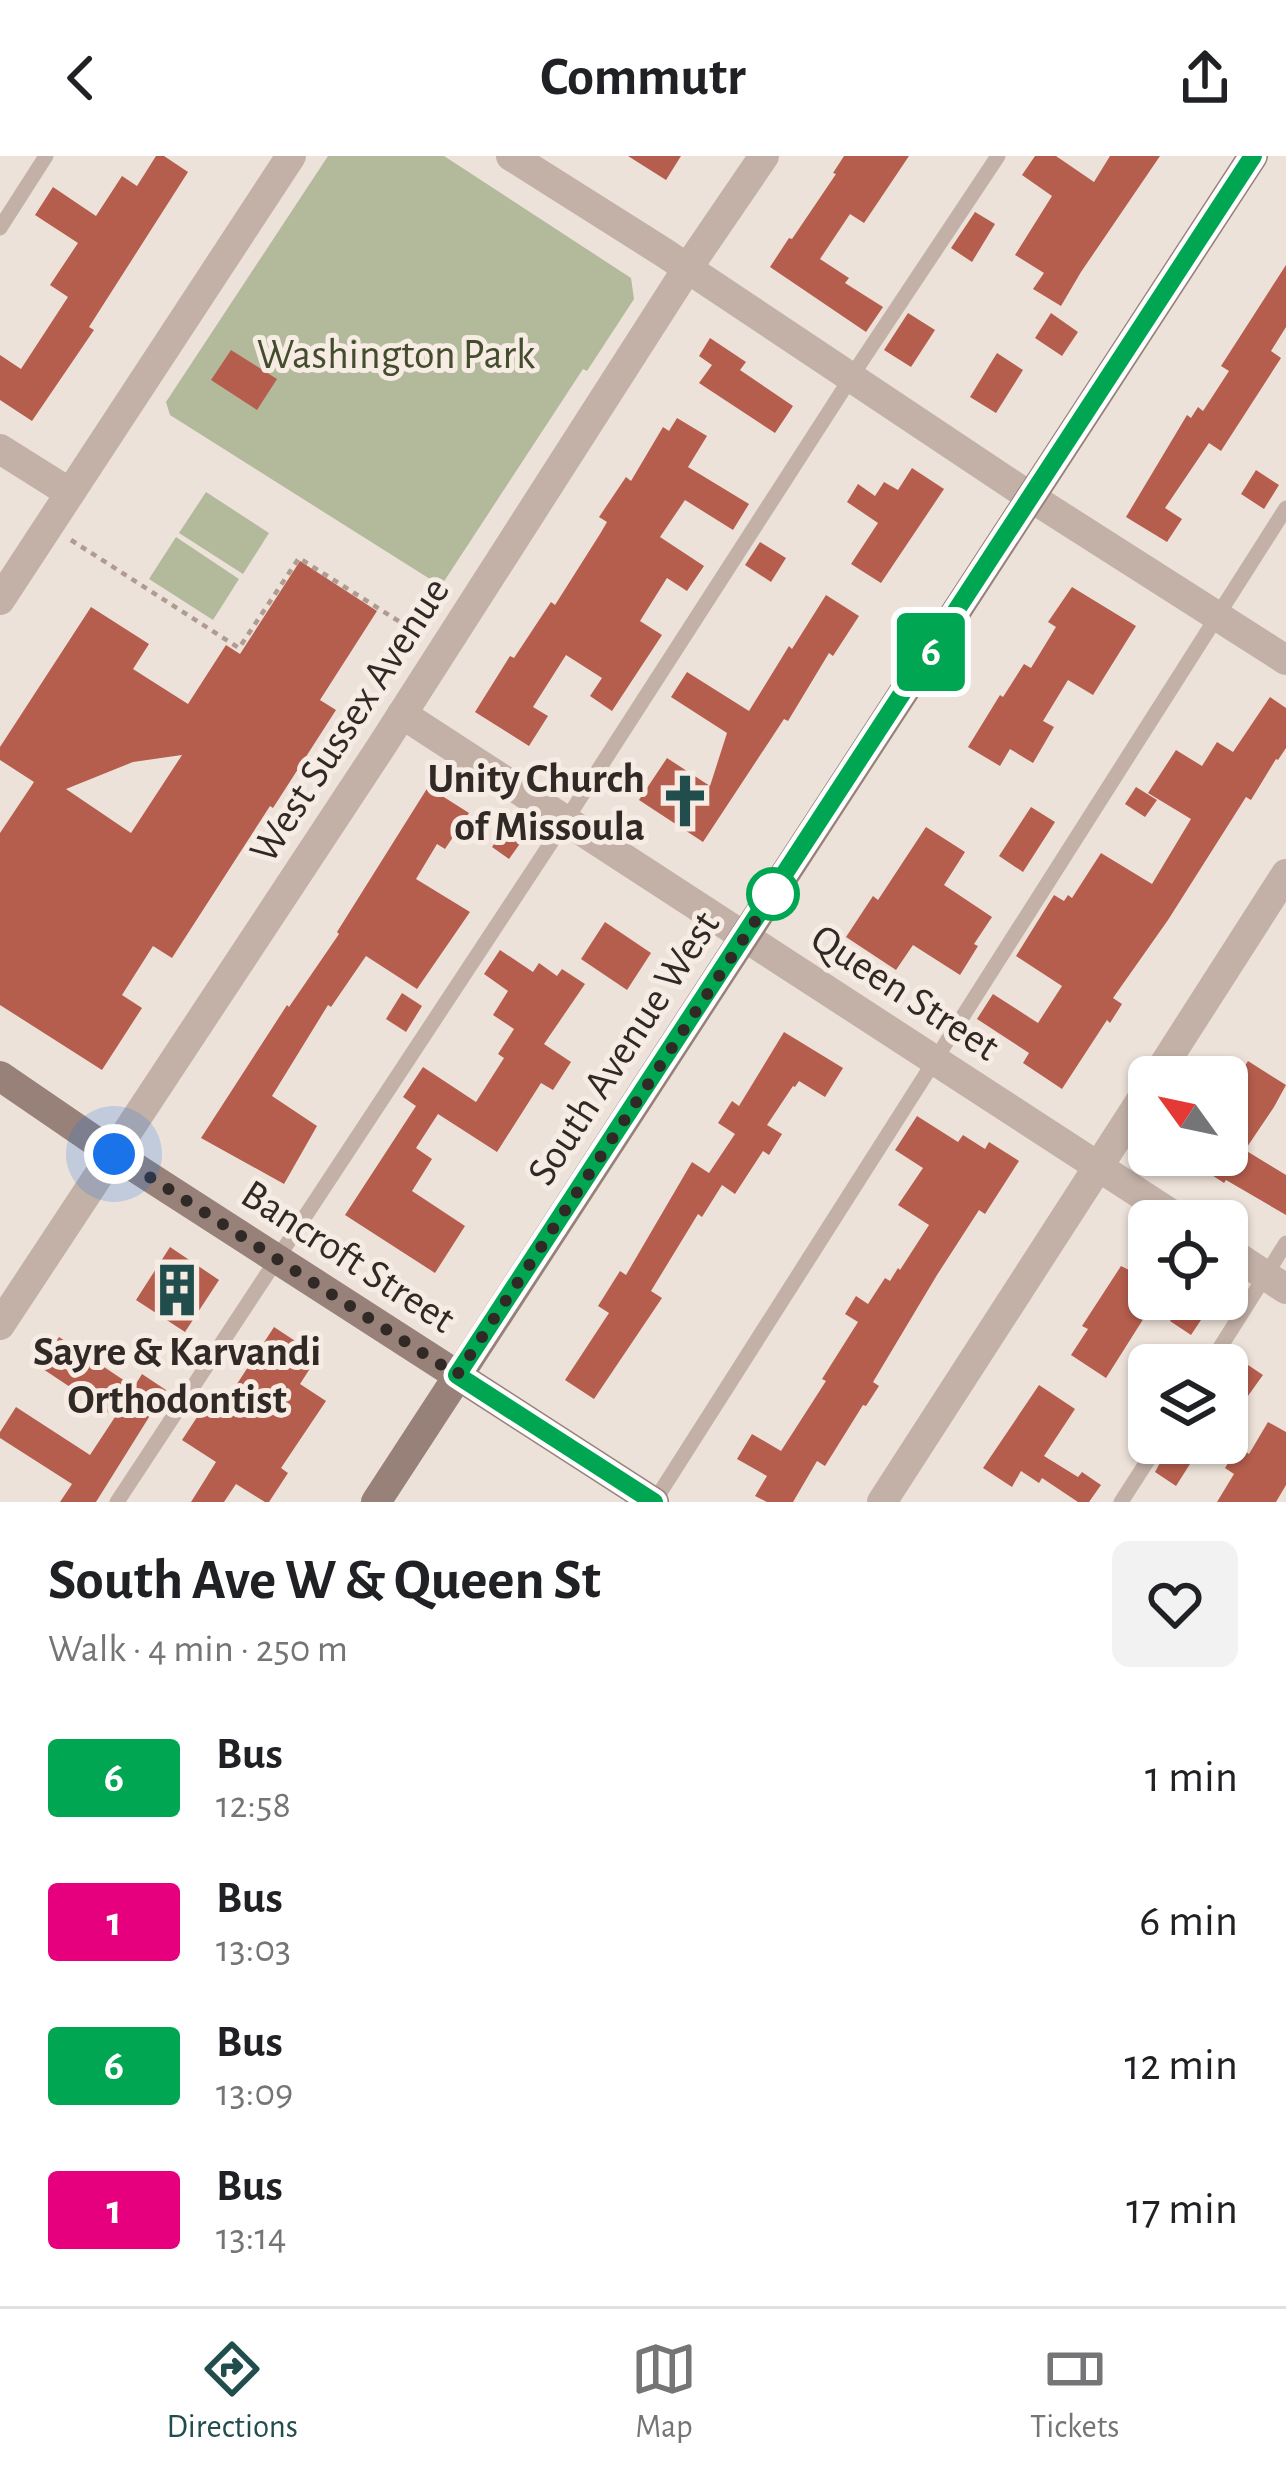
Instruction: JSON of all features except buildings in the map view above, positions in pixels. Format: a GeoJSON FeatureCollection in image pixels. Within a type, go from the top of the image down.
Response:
{"type":"FeatureCollection","features":[{"type":"Feature","properties":{"kind":"street"},"geometry":{"type":"LineString","coordinates":[[0,600],[292,156]]}},
{"type":"Feature","properties":{"kind":"street","name":"West Sussex Avenue"},"geometry":{"type":"LineString","coordinates":[[0,1325],[764,156]]}},
{"type":"Feature","properties":{"kind":"street","name":"South Avenue West"},"geometry":{"type":"LineString","coordinates":[[376,1502],[1253,156]]}},
{"type":"Feature","properties":{"kind":"street"},"geometry":{"type":"LineString","coordinates":[[525,160],[1032,498],[1286,660]]}},
{"type":"Feature","properties":{"kind":"street"},"geometry":{"type":"LineString","coordinates":[[0,449],[70,493]]}},
{"type":"Feature","properties":{"kind":"street","name":"Queen Street"},"geometry":{"type":"LineString","coordinates":[[402,714],[1150,1200]]}},
{"type":"Feature","properties":{"kind":"street"},"geometry":{"type":"LineString","coordinates":[[1169,1056],[1286,874]]}},
{"type":"Feature","properties":{"kind":"street","name":"Bancroft Street"},"geometry":{"type":"LineString","coordinates":[[0,1076],[654,1502]]}},
{"type":"Feature","properties":{"kind":"street"},"geometry":{"type":"LineString","coordinates":[[882,1502],[1128,1121]]}},
{"type":"Feature","properties":{"kind":"street"},"geometry":{"type":"LineString","coordinates":[[1248,1264],[1276,1282]]}},
{"type":"Feature","properties":{"kind":"lane"},"geometry":{"type":"LineString","coordinates":[[0,228],[46,156]]}},
{"type":"Feature","properties":{"kind":"lane"},"geometry":{"type":"LineString","coordinates":[[117,1502],[998,156]]}},
{"type":"Feature","properties":{"kind":"lane"},"geometry":{"type":"LineString","coordinates":[[654,1502],[1286,508]]}},
{"type":"Feature","properties":{"kind":"lane"},"geometry":{"type":"LineString","coordinates":[[1226,1344],[1276,1282],[1286,1244]]}},
{"type":"Feature","properties":{"kind":"lane"},"geometry":{"type":"LineString","coordinates":[[1121,1502],[1145,1464]]}},
{"type":"Feature","properties":{"kind":"path"},"geometry":{"type":"LineString","coordinates":[[71,540],[239,648],[299,558],[419,634]]}},
{"type":"Feature","properties":{"kind":"green space","name":"Washington Park"},"geometry":{"type":"Polygon","coordinates":[[[328,156],[444,156],[631,278],[634,299],[441,586],[170,415],[166,402],[328,156]]]}},
{"type":"Feature","properties":{"kind":"green space"},"geometry":{"type":"Polygon","coordinates":[[[206,492],[269,533],[243,574],[179,533],[206,492]]]}},
{"type":"Feature","properties":{"kind":"green space"},"geometry":{"type":"Polygon","coordinates":[[[176,537],[239,579],[213,620],[149,579],[176,537]]]}},
{"type":"Feature","properties":{"kind":"bus line","name":"6"},"geometry":{"type":"LineString","coordinates":[[654,1502],[457,1375],[1253,156]]}},
{"type":"Feature","properties":{"kind":"place","name":"Unity Church of Missoula"},"geometry":{"type":"Point","coordinates":[685,801]}},
{"type":"Feature","properties":{"kind":"place","name":"Sayre & Karvandi Orthodontist"},"geometry":{"type":"Point","coordinates":[177,1290]}},
{"type":"Feature","properties":{"kind":"route"},"geometry":{"type":"LineString","coordinates":[[114,1154],[457,1375],[773,894]]}}]}
